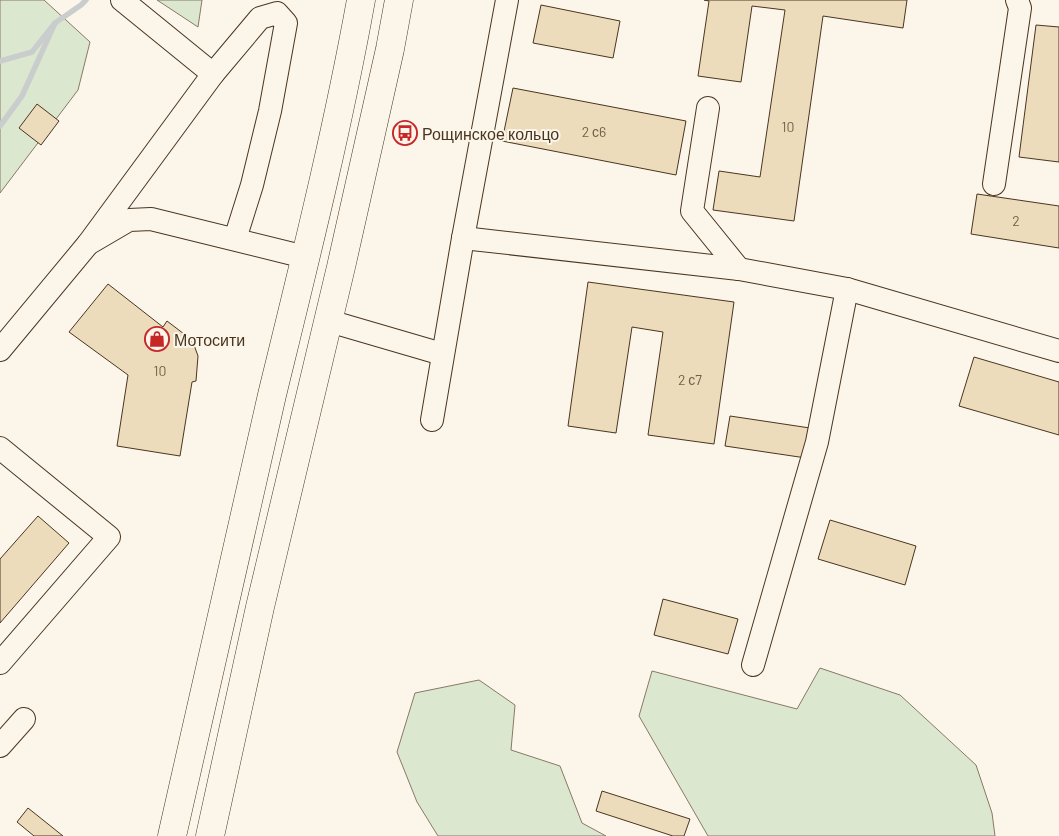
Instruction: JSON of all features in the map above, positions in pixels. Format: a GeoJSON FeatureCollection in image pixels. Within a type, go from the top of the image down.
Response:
{"type":"FeatureCollection","features":[{"type":"Feature","properties":{"kind":"highway"},"geometry":{"type":"LineString","coordinates":[[172,836],[224,599],[353,47],[361,0]]}},
{"type":"Feature","properties":{"kind":"highway"},"geometry":{"type":"LineString","coordinates":[[210,836],[260,606],[329,321],[390,49],[399,0]]}},
{"type":"Feature","properties":{"kind":"street"},"geometry":{"type":"LineString","coordinates":[[122,0],[213,74]]}},
{"type":"Feature","properties":{"kind":"street"},"geometry":{"type":"LineString","coordinates":[[432,420],[462,238],[507,0]]}},
{"type":"Feature","properties":{"kind":"street"},"geometry":{"type":"LineString","coordinates":[[994,184],[1020,8],[1016,0]]}},
{"type":"Feature","properties":{"kind":"street"},"geometry":{"type":"LineString","coordinates":[[0,350],[88,244],[213,74],[260,18],[277,13],[286,23],[270,111],[252,185],[235,239]]}},
{"type":"Feature","properties":{"kind":"street"},"geometry":{"type":"LineString","coordinates":[[708,108],[692,211],[739,268]]}},
{"type":"Feature","properties":{"kind":"street"},"geometry":{"type":"LineString","coordinates":[[88,244],[129,220],[151,219],[305,257]]}},
{"type":"Feature","properties":{"kind":"street"},"geometry":{"type":"LineString","coordinates":[[462,238],[739,268],[847,289],[1059,351]]}},
{"type":"Feature","properties":{"kind":"street"},"geometry":{"type":"LineString","coordinates":[[752,665],[817,442],[847,289]]}},
{"type":"Feature","properties":{"kind":"street"},"geometry":{"type":"LineString","coordinates":[[329,321],[442,354]]}},
{"type":"Feature","properties":{"kind":"street"},"geometry":{"type":"LineString","coordinates":[[0,448],[109,537],[0,663]]}},
{"type":"Feature","properties":{"kind":"street"},"geometry":{"type":"LineString","coordinates":[[0,746],[24,718]]}},
{"type":"Feature","properties":{"kind":"green space"},"geometry":{"type":"Polygon","coordinates":[[[0,0],[44,0],[90,42],[78,90],[0,193],[0,0]]]}},
{"type":"Feature","properties":{"kind":"green space"},"geometry":{"type":"Polygon","coordinates":[[[157,0],[202,0],[198,27],[157,0]]]}},
{"type":"Feature","properties":{"kind":"green space"},"geometry":{"type":"Polygon","coordinates":[[[820,668],[900,695],[976,765],[992,813],[995,836],[708,836],[639,716],[652,671],[797,709],[820,668]]]}},
{"type":"Feature","properties":{"kind":"green space"},"geometry":{"type":"Polygon","coordinates":[[[479,680],[515,705],[511,750],[560,766],[582,823],[606,836],[438,836],[417,802],[397,752],[415,693],[479,680]]]}},
{"type":"Feature","properties":{"kind":"building"},"geometry":{"type":"Polygon","coordinates":[[[704,0],[907,0],[903,28],[823,16],[794,221],[713,210],[719,171],[760,177],[785,10],[752,6],[741,82],[698,76],[709,1],[704,0]]]}},
{"type":"Feature","properties":{"kind":"building"},"geometry":{"type":"Polygon","coordinates":[[[541,5],[620,21],[613,58],[533,43],[541,5]]]}},
{"type":"Feature","properties":{"kind":"building"},"geometry":{"type":"Polygon","coordinates":[[[1036,25],[1059,27],[1059,162],[1019,157],[1036,25]]]}},
{"type":"Feature","properties":{"kind":"building"},"geometry":{"type":"Polygon","coordinates":[[[513,88],[686,121],[676,175],[502,141],[513,88]]]}},
{"type":"Feature","properties":{"kind":"building"},"geometry":{"type":"Polygon","coordinates":[[[37,104],[59,121],[41,145],[19,128],[37,104]]]}},
{"type":"Feature","properties":{"kind":"building"},"geometry":{"type":"Polygon","coordinates":[[[977,194],[1059,206],[1059,248],[971,234],[977,194]]]}},
{"type":"Feature","properties":{"kind":"building"},"geometry":{"type":"Polygon","coordinates":[[[588,282],[734,302],[714,444],[648,435],[663,332],[632,327],[616,433],[568,426],[588,282]]]}},
{"type":"Feature","properties":{"kind":"building"},"geometry":{"type":"Polygon","coordinates":[[[108,284],[163,327],[167,321],[188,337],[194,345],[198,356],[196,381],[192,382],[180,456],[117,446],[128,375],[69,332],[108,284]]]}},
{"type":"Feature","properties":{"kind":"building"},"geometry":{"type":"Polygon","coordinates":[[[974,357],[1059,382],[1059,435],[959,406],[974,357]]]}},
{"type":"Feature","properties":{"kind":"building"},"geometry":{"type":"Polygon","coordinates":[[[730,416],[810,428],[806,458],[725,446],[730,416]]]}},
{"type":"Feature","properties":{"kind":"building"},"geometry":{"type":"Polygon","coordinates":[[[38,516],[69,543],[0,623],[0,559],[38,516]]]}},
{"type":"Feature","properties":{"kind":"building"},"geometry":{"type":"Polygon","coordinates":[[[830,520],[916,546],[905,585],[818,559],[830,520]]]}},
{"type":"Feature","properties":{"kind":"building"},"geometry":{"type":"Polygon","coordinates":[[[663,599],[738,619],[728,654],[654,635],[663,599]]]}},
{"type":"Feature","properties":{"kind":"building"},"geometry":{"type":"Polygon","coordinates":[[[602,791],[690,819],[684,836],[673,836],[596,811],[602,791]]]}},
{"type":"Feature","properties":{"kind":"building"},"geometry":{"type":"Polygon","coordinates":[[[28,808],[63,836],[34,836],[17,822],[28,808]]]}},
{"type":"Feature","properties":{"kind":"waterway"},"geometry":{"type":"LineString","coordinates":[[0,61],[32,52],[55,23],[86,0]]}},
{"type":"Feature","properties":{"kind":"waterway"},"geometry":{"type":"LineString","coordinates":[[0,126],[22,96],[55,23]]}},
{"type":"Feature","properties":{"kind":"place","name":"Рощинское кольцо"},"geometry":{"type":"Point","coordinates":[405,133]}},
{"type":"Feature","properties":{"kind":"place","name":"Мотосити"},"geometry":{"type":"Point","coordinates":[157,339]}}]}
